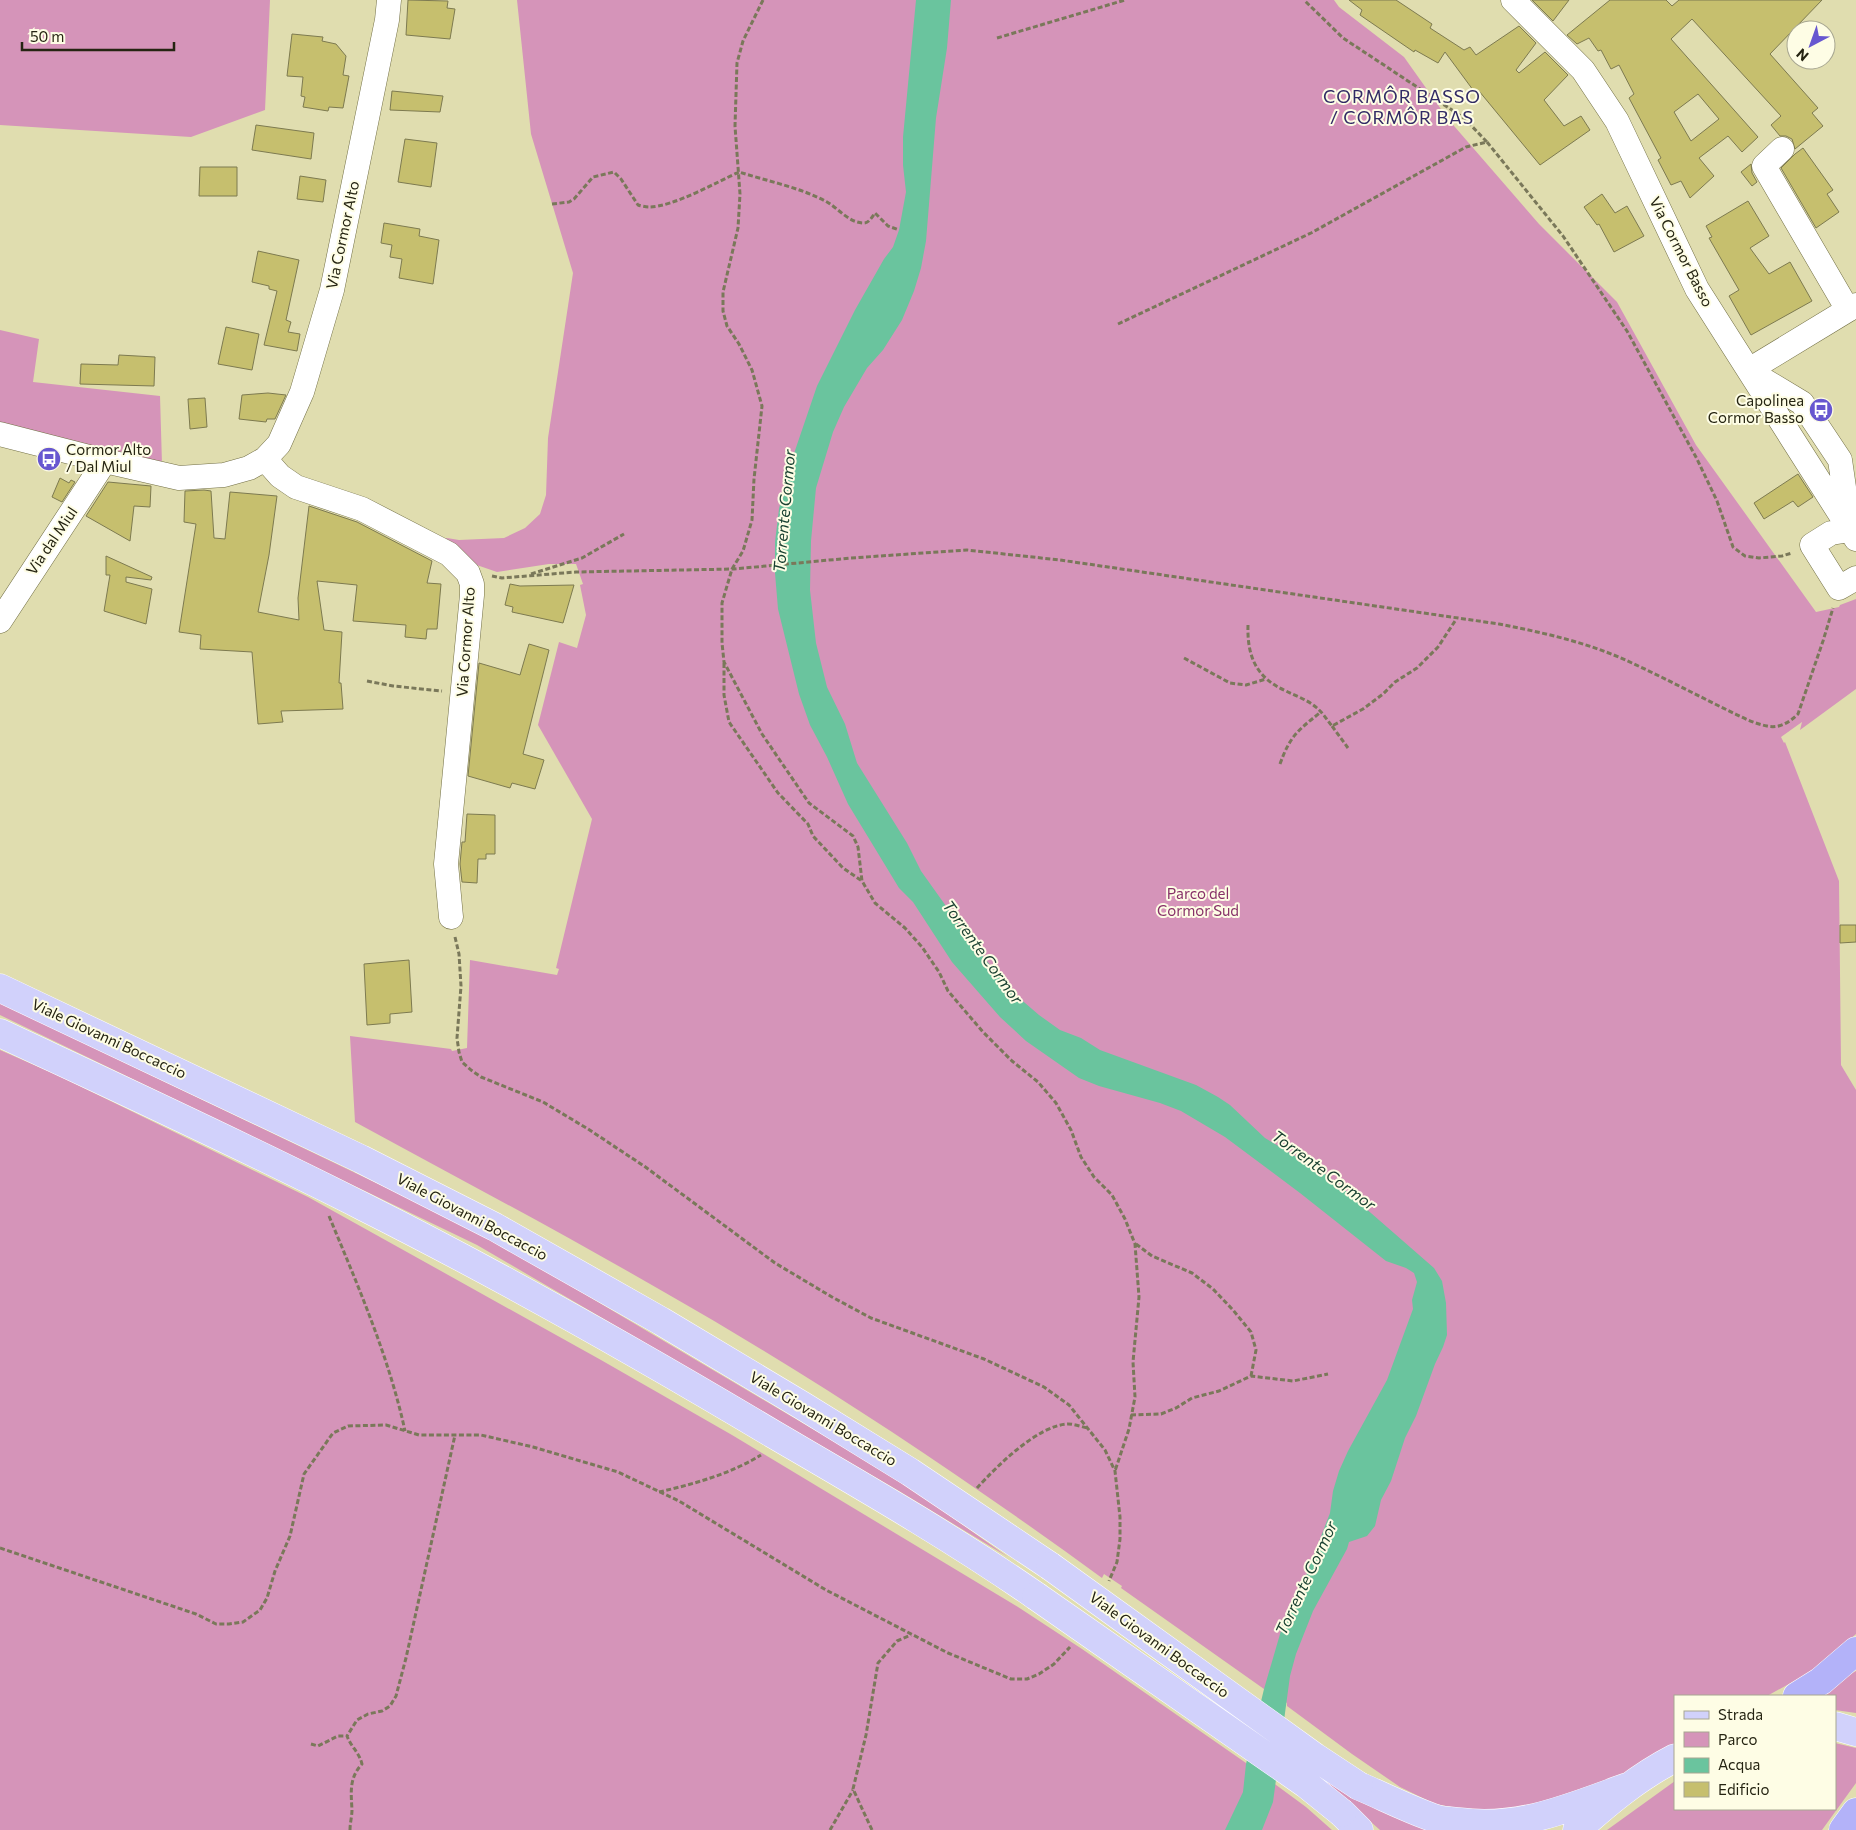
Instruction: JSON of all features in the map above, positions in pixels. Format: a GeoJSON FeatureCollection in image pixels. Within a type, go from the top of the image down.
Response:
{"type":"FeatureCollection","features":[{"type":"Feature","properties":{"kind":"highway"},"geometry":{"type":"LineString","coordinates":[[1799,1695],[1821,1681],[1856,1651]]}},
{"type":"Feature","properties":{"kind":"highway"},"geometry":{"type":"LineString","coordinates":[[1843,1830],[1856,1812]]}},
{"type":"Feature","properties":{"kind":"main road","name":"Viale Giovanni Boccaccio"},"geometry":{"type":"LineString","coordinates":[[0,988],[352,1155],[495,1228],[661,1321],[803,1406],[961,1506],[1050,1566],[1307,1751],[1359,1786],[1439,1819],[1475,1824],[1527,1821],[1573,1807],[1627,1787]]}},
{"type":"Feature","properties":{"kind":"main road","name":"Viale Giovanni Boccaccio"},"geometry":{"type":"LineString","coordinates":[[0,1033],[315,1183],[468,1261],[581,1323],[785,1440],[944,1536],[1036,1596],[1306,1784],[1350,1821]]}},
{"type":"Feature","properties":{"kind":"main road"},"geometry":{"type":"LineString","coordinates":[[1836,1726],[1856,1732]]}},
{"type":"Feature","properties":{"kind":"main road"},"geometry":{"type":"LineString","coordinates":[[1577,1830],[1627,1787],[1674,1759]]}},
{"type":"Feature","properties":{"kind":"street","name":"Via Cormor Alto"},"geometry":{"type":"LineString","coordinates":[[0,434],[179,478],[232,472],[249,468],[265,459],[279,444],[302,392],[332,290],[387,20],[389,0]]}},
{"type":"Feature","properties":{"kind":"street","name":"Via Cormor Basso"},"geometry":{"type":"LineString","coordinates":[[1513,0],[1583,70],[1602,97],[1617,121],[1697,289],[1854,532]]}},
{"type":"Feature","properties":{"kind":"street"},"geometry":{"type":"LineString","coordinates":[[1782,149],[1764,166],[1846,311]]}},
{"type":"Feature","properties":{"kind":"street"},"geometry":{"type":"LineString","coordinates":[[1804,262],[1846,311]]}},
{"type":"Feature","properties":{"kind":"street"},"geometry":{"type":"LineString","coordinates":[[1749,370],[1846,311]]}},
{"type":"Feature","properties":{"kind":"street","name":"Via Cormor Alto"},"geometry":{"type":"LineString","coordinates":[[265,459],[280,476],[296,487],[362,509],[449,554],[468,573],[472,584],[472,595],[446,864],[450,916]]}},
{"type":"Feature","properties":{"kind":"street","name":"Via dal Miul"},"geometry":{"type":"LineString","coordinates":[[0,621],[105,461]]}},
{"type":"Feature","properties":{"kind":"street"},"geometry":{"type":"LineString","coordinates":[[1854,532],[1831,533],[1812,546],[1839,588],[1856,578]]}},
{"type":"Feature","properties":{"kind":"path"},"geometry":{"type":"LineString","coordinates":[[763,0],[743,41],[738,63],[735,126],[740,194],[738,228],[723,292],[723,311],[728,326],[752,370],[762,406],[754,479],[752,520],[743,551],[733,569],[722,603],[724,695],[730,722],[778,793],[808,824],[813,836],[843,868],[862,881]]}},
{"type":"Feature","properties":{"kind":"path"},"geometry":{"type":"LineString","coordinates":[[997,38],[1124,0]]}},
{"type":"Feature","properties":{"kind":"path"},"geometry":{"type":"LineString","coordinates":[[1304,0],[1343,38],[1464,118],[1487,142],[1563,236],[1627,331],[1701,467],[1717,501],[1733,547],[1745,556],[1759,558],[1782,556]]}},
{"type":"Feature","properties":{"kind":"path"},"geometry":{"type":"LineString","coordinates":[[1118,324],[1311,233],[1466,147],[1487,142]]}},
{"type":"Feature","properties":{"kind":"path"},"geometry":{"type":"LineString","coordinates":[[552,204],[569,202],[574,199],[593,177],[605,173],[614,172],[621,179],[638,205],[650,207],[666,204],[696,193],[739,172],[815,196],[829,203],[853,221],[868,222],[875,213],[888,226],[899,230]]}},
{"type":"Feature","properties":{"kind":"path"},"geometry":{"type":"LineString","coordinates":[[526,576],[582,558],[624,534]]}},
{"type":"Feature","properties":{"kind":"path"},"geometry":{"type":"LineString","coordinates":[[468,573],[502,578],[576,572],[733,569],[967,550],[1060,560],[1547,633],[1590,646],[1629,662],[1747,719],[1769,727],[1781,725],[1792,720],[1798,714],[1824,641],[1834,606]]}},
{"type":"Feature","properties":{"kind":"path"},"geometry":{"type":"LineString","coordinates":[[1332,726],[1363,708],[1383,694],[1395,682],[1417,668],[1438,647],[1456,618]]}},
{"type":"Feature","properties":{"kind":"path"},"geometry":{"type":"LineString","coordinates":[[1248,625],[1248,641],[1258,672],[1279,688],[1306,700],[1321,712],[1348,748]]}},
{"type":"Feature","properties":{"kind":"path"},"geometry":{"type":"LineString","coordinates":[[1184,658],[1230,683],[1246,685],[1266,679]]}},
{"type":"Feature","properties":{"kind":"path"},"geometry":{"type":"LineString","coordinates":[[724,662],[762,734],[809,803],[854,836],[858,847],[862,881],[875,904],[905,928],[922,947],[939,972],[948,991],[968,1015],[1012,1061],[1038,1082],[1056,1103],[1071,1130],[1081,1156],[1094,1177],[1112,1195],[1125,1219],[1135,1244],[1139,1297],[1133,1362],[1135,1397],[1115,1471]]}},
{"type":"Feature","properties":{"kind":"path"},"geometry":{"type":"LineString","coordinates":[[367,681],[393,686],[463,693]]}},
{"type":"Feature","properties":{"kind":"path"},"geometry":{"type":"LineString","coordinates":[[1280,764],[1287,744],[1301,728],[1321,712]]}},
{"type":"Feature","properties":{"kind":"path"},"geometry":{"type":"LineString","coordinates":[[450,916],[459,954],[461,978],[457,1038],[462,1062],[471,1070],[481,1077],[543,1102],[588,1129],[644,1166],[775,1263],[832,1297],[871,1318],[984,1359],[1044,1387],[1069,1405],[1105,1450],[1115,1471],[1120,1517],[1120,1539],[1117,1562],[1109,1581]]}},
{"type":"Feature","properties":{"kind":"path"},"geometry":{"type":"LineString","coordinates":[[315,1183],[350,1267],[398,1396],[406,1432]]}},
{"type":"Feature","properties":{"kind":"path"},"geometry":{"type":"LineString","coordinates":[[1135,1244],[1152,1256],[1192,1273],[1213,1289],[1234,1310],[1251,1332],[1256,1350],[1251,1376]]}},
{"type":"Feature","properties":{"kind":"path"},"geometry":{"type":"LineString","coordinates":[[1131,1415],[1161,1414],[1176,1408],[1192,1398],[1219,1391],[1251,1376],[1293,1381],[1328,1374]]}},
{"type":"Feature","properties":{"kind":"path"},"geometry":{"type":"LineString","coordinates":[[961,1506],[998,1467],[1048,1428],[1069,1424],[1088,1428]]}},
{"type":"Feature","properties":{"kind":"path"},"geometry":{"type":"LineString","coordinates":[[0,1548],[196,1614],[216,1624],[243,1622],[260,1610],[266,1598],[290,1536],[304,1474],[333,1433],[348,1426],[386,1425],[419,1434],[481,1435],[550,1452],[618,1472],[679,1502],[826,1590],[948,1653],[1011,1680],[1027,1679],[1039,1674]]}},
{"type":"Feature","properties":{"kind":"path"},"geometry":{"type":"LineString","coordinates":[[346,1736],[357,1720],[368,1714],[382,1711],[390,1706],[396,1696],[455,1435]]}},
{"type":"Feature","properties":{"kind":"path"},"geometry":{"type":"LineString","coordinates":[[659,1492],[695,1483],[747,1463],[785,1440]]}},
{"type":"Feature","properties":{"kind":"path"},"geometry":{"type":"LineString","coordinates":[[830,1830],[853,1789],[866,1735],[878,1663],[897,1641],[911,1635]]}},
{"type":"Feature","properties":{"kind":"path"},"geometry":{"type":"LineString","coordinates":[[311,1744],[318,1746],[338,1736],[346,1736]]}},
{"type":"Feature","properties":{"kind":"path"},"geometry":{"type":"LineString","coordinates":[[346,1736],[350,1745],[359,1753],[362,1764],[356,1771],[351,1784],[352,1812],[350,1830]]}},
{"type":"Feature","properties":{"kind":"path"},"geometry":{"type":"LineString","coordinates":[[853,1789],[872,1830]]}},
{"type":"Feature","properties":{"kind":"green space"},"geometry":{"type":"Polygon","coordinates":[[[0,0],[270,0],[265,110],[191,137],[0,125],[0,0]]]}},
{"type":"Feature","properties":{"kind":"green space","name":"Parco del Cormor Sud"},"geometry":{"type":"Polygon","coordinates":[[[517,0],[1334,0],[1339,7],[1404,57],[1448,119],[1539,224],[1617,302],[1696,445],[1816,612],[1839,607],[1856,599],[1856,689],[1800,730],[1802,722],[1781,737],[1785,742],[1839,881],[1841,1065],[1856,1090],[1856,1634],[1816,1669],[1769,1695],[1674,1695],[1674,1747],[1597,1788],[1506,1811],[1473,1811],[1435,1804],[1400,1787],[1287,1706],[1287,1703],[1264,1689],[1121,1588],[1122,1586],[1104,1574],[1102,1578],[941,1465],[832,1393],[626,1270],[355,1122],[350,1036],[451,1049],[452,1051],[467,1048],[470,960],[557,975],[559,969],[556,968],[592,819],[538,725],[559,642],[577,648],[586,615],[580,585],[583,584],[576,564],[549,564],[497,572],[468,562],[436,542],[447,538],[459,540],[504,538],[525,528],[540,514],[546,495],[548,438],[573,273],[531,134],[517,0]]]}},
{"type":"Feature","properties":{"kind":"green space"},"geometry":{"type":"Polygon","coordinates":[[[0,330],[39,339],[33,382],[160,396],[162,464],[0,427],[0,330]]]}},
{"type":"Feature","properties":{"kind":"green space"},"geometry":{"type":"Polygon","coordinates":[[[0,1003],[483,1234],[904,1483],[1008,1557],[899,1491],[477,1245],[0,1015],[0,1003]]]}},
{"type":"Feature","properties":{"kind":"green space"},"geometry":{"type":"Polygon","coordinates":[[[0,1050],[59,1076],[308,1197],[732,1435],[1018,1607],[1082,1649],[1246,1763],[1306,1807],[1332,1830],[0,1830],[0,1050]]]}},
{"type":"Feature","properties":{"kind":"green space"},"geometry":{"type":"Polygon","coordinates":[[[1856,1671],[1856,1713],[1836,1710],[1836,1695],[1819,1695],[1819,1692],[1856,1671]]]}},
{"type":"Feature","properties":{"kind":"green space"},"geometry":{"type":"Polygon","coordinates":[[[1836,1743],[1856,1748],[1856,1783],[1822,1830],[1607,1830],[1674,1782],[1674,1810],[1836,1810],[1836,1743]]]}},
{"type":"Feature","properties":{"kind":"green space"},"geometry":{"type":"Polygon","coordinates":[[[1308,1766],[1389,1815],[1429,1830],[1380,1830],[1308,1766]]]}},
{"type":"Feature","properties":{"kind":"water","name":"Torrente Cormor"},"geometry":{"type":"Polygon","coordinates":[[[916,0],[951,0],[947,48],[936,118],[926,241],[921,268],[902,320],[883,350],[867,368],[844,407],[833,432],[816,488],[811,541],[810,590],[816,643],[827,687],[845,724],[857,763],[907,843],[921,871],[973,944],[1010,990],[1060,1030],[1081,1038],[1100,1050],[1196,1085],[1230,1105],[1265,1138],[1325,1174],[1340,1186],[1434,1268],[1442,1281],[1446,1303],[1447,1335],[1416,1416],[1405,1438],[1391,1481],[1381,1500],[1375,1526],[1367,1536],[1349,1542],[1313,1611],[1296,1654],[1290,1676],[1273,1802],[1262,1830],[1225,1830],[1243,1792],[1246,1764],[1264,1689],[1285,1617],[1304,1581],[1330,1513],[1333,1491],[1339,1471],[1387,1380],[1413,1309],[1412,1300],[1417,1282],[1414,1273],[1386,1261],[1225,1137],[1181,1111],[1079,1078],[1026,1041],[1000,1017],[952,962],[913,902],[899,888],[848,804],[810,725],[799,694],[778,609],[775,542],[779,509],[787,474],[817,386],[855,310],[884,259],[893,247],[899,230],[906,192],[903,165],[903,137],[916,0]]]}},
{"type":"Feature","properties":{"kind":"building"},"geometry":{"type":"Polygon","coordinates":[[[408,0],[448,1],[447,8],[455,9],[450,39],[406,35],[408,0]]]}},
{"type":"Feature","properties":{"kind":"building"},"geometry":{"type":"Polygon","coordinates":[[[1349,0],[1396,0],[1432,24],[1430,28],[1464,50],[1470,47],[1476,55],[1519,26],[1536,43],[1516,70],[1519,73],[1545,52],[1568,75],[1544,100],[1564,126],[1581,116],[1590,130],[1540,165],[1479,91],[1476,94],[1445,52],[1438,63],[1415,50],[1414,52],[1360,15],[1362,10],[1349,0]]]}},
{"type":"Feature","properties":{"kind":"building"},"geometry":{"type":"Polygon","coordinates":[[[1532,0],[1569,0],[1553,21],[1532,0]]]}},
{"type":"Feature","properties":{"kind":"building"},"geometry":{"type":"Polygon","coordinates":[[[1610,0],[1666,0],[1672,6],[1679,0],[1822,0],[1803,20],[1786,20],[1786,37],[1770,54],[1818,108],[1812,113],[1823,126],[1795,149],[1792,139],[1780,136],[1771,125],[1781,116],[1692,19],[1671,39],[1758,137],[1742,152],[1728,136],[1699,158],[1714,176],[1690,198],[1681,181],[1671,185],[1658,160],[1661,158],[1629,98],[1634,94],[1619,65],[1611,69],[1601,50],[1598,51],[1589,38],[1577,44],[1567,35],[1610,0]],[[1698,94],[1674,112],[1691,141],[1719,119],[1698,94]]]}},
{"type":"Feature","properties":{"kind":"building"},"geometry":{"type":"Polygon","coordinates":[[[292,34],[323,37],[322,41],[336,44],[346,56],[343,75],[349,76],[343,108],[329,107],[328,111],[303,107],[305,97],[301,96],[303,77],[287,76],[292,34]]]}},
{"type":"Feature","properties":{"kind":"building"},"geometry":{"type":"Polygon","coordinates":[[[392,91],[443,96],[440,112],[390,110],[392,91]]]}},
{"type":"Feature","properties":{"kind":"building"},"geometry":{"type":"Polygon","coordinates":[[[256,125],[314,133],[311,159],[252,150],[256,125]]]}},
{"type":"Feature","properties":{"kind":"building"},"geometry":{"type":"Polygon","coordinates":[[[405,139],[437,143],[431,187],[398,182],[405,139]]]}},
{"type":"Feature","properties":{"kind":"building"},"geometry":{"type":"Polygon","coordinates":[[[1803,148],[1833,190],[1827,194],[1839,212],[1816,228],[1781,168],[1803,148]]]}},
{"type":"Feature","properties":{"kind":"building"},"geometry":{"type":"Polygon","coordinates":[[[1751,164],[1752,173],[1757,182],[1752,186],[1741,172],[1751,164]]]}},
{"type":"Feature","properties":{"kind":"building"},"geometry":{"type":"Polygon","coordinates":[[[200,167],[237,167],[237,196],[199,196],[200,167]]]}},
{"type":"Feature","properties":{"kind":"building"},"geometry":{"type":"Polygon","coordinates":[[[300,176],[326,180],[323,202],[297,199],[300,176]]]}},
{"type":"Feature","properties":{"kind":"building"},"geometry":{"type":"Polygon","coordinates":[[[1602,194],[1615,213],[1627,206],[1644,236],[1614,252],[1599,224],[1597,225],[1584,207],[1602,194]]]}},
{"type":"Feature","properties":{"kind":"building"},"geometry":{"type":"Polygon","coordinates":[[[1748,201],[1769,236],[1750,248],[1769,274],[1790,262],[1812,301],[1751,335],[1729,296],[1739,290],[1709,238],[1712,237],[1706,226],[1748,201]]]}},
{"type":"Feature","properties":{"kind":"building"},"geometry":{"type":"Polygon","coordinates":[[[384,223],[420,229],[419,236],[439,240],[433,284],[399,278],[402,259],[390,257],[392,245],[381,243],[384,223]]]}},
{"type":"Feature","properties":{"kind":"building"},"geometry":{"type":"Polygon","coordinates":[[[258,251],[299,260],[286,320],[291,322],[288,332],[300,334],[297,351],[264,345],[277,291],[269,289],[269,286],[252,282],[258,251]]]}},
{"type":"Feature","properties":{"kind":"building"},"geometry":{"type":"Polygon","coordinates":[[[226,327],[259,334],[252,370],[218,364],[226,327]]]}},
{"type":"Feature","properties":{"kind":"building"},"geometry":{"type":"Polygon","coordinates":[[[119,355],[155,357],[154,386],[80,384],[81,364],[118,365],[119,355]]]}},
{"type":"Feature","properties":{"kind":"building"},"geometry":{"type":"Polygon","coordinates":[[[268,393],[286,395],[275,419],[267,419],[266,422],[239,419],[242,395],[268,393]]]}},
{"type":"Feature","properties":{"kind":"building"},"geometry":{"type":"Polygon","coordinates":[[[205,398],[207,427],[190,429],[188,399],[205,398]]]}},
{"type":"Feature","properties":{"kind":"building"},"geometry":{"type":"Polygon","coordinates":[[[1798,474],[1813,497],[1798,507],[1793,501],[1764,519],[1754,503],[1798,474]]]}},
{"type":"Feature","properties":{"kind":"building"},"geometry":{"type":"Polygon","coordinates":[[[60,478],[69,483],[71,480],[75,482],[62,502],[52,497],[60,478]]]}},
{"type":"Feature","properties":{"kind":"building"},"geometry":{"type":"Polygon","coordinates":[[[108,482],[151,486],[150,507],[134,506],[130,541],[86,516],[108,482]]]}},
{"type":"Feature","properties":{"kind":"building"},"geometry":{"type":"Polygon","coordinates":[[[185,491],[211,491],[214,538],[225,539],[230,492],[277,496],[269,555],[258,612],[299,620],[298,598],[309,506],[357,522],[432,561],[427,583],[441,584],[437,629],[427,629],[426,639],[405,637],[406,625],[353,621],[357,585],[317,581],[324,630],[342,632],[339,683],[341,683],[343,709],[281,711],[283,722],[258,724],[252,652],[200,649],[201,635],[179,632],[196,524],[184,522],[185,491]]]}},
{"type":"Feature","properties":{"kind":"building"},"geometry":{"type":"Polygon","coordinates":[[[106,556],[152,577],[151,580],[126,577],[126,582],[152,589],[146,624],[104,611],[110,575],[106,575],[106,556]]]}},
{"type":"Feature","properties":{"kind":"building"},"geometry":{"type":"Polygon","coordinates":[[[510,584],[520,586],[574,585],[563,623],[512,612],[513,607],[505,605],[510,584]]]}},
{"type":"Feature","properties":{"kind":"building"},"geometry":{"type":"Polygon","coordinates":[[[529,644],[549,650],[523,754],[544,760],[535,789],[512,783],[510,788],[468,776],[479,663],[520,675],[529,644]]]}},
{"type":"Feature","properties":{"kind":"building"},"geometry":{"type":"Polygon","coordinates":[[[467,814],[495,815],[495,854],[486,854],[486,859],[478,859],[477,883],[462,882],[460,864],[462,842],[465,842],[467,814]]]}},
{"type":"Feature","properties":{"kind":"building"},"geometry":{"type":"Polygon","coordinates":[[[1840,925],[1856,925],[1856,942],[1840,943],[1840,925]]]}},
{"type":"Feature","properties":{"kind":"building"},"geometry":{"type":"Polygon","coordinates":[[[409,960],[412,1012],[390,1014],[390,1023],[367,1025],[364,964],[409,960]]]}},
{"type":"Feature","properties":{"kind":"place","name":"Capolinea Cormor Basso"},"geometry":{"type":"Point","coordinates":[1821,410]}},
{"type":"Feature","properties":{"kind":"place","name":"Cormor Alto / Dal Miul"},"geometry":{"type":"Point","coordinates":[49,459]}},
{"type":"Feature","properties":{"kind":"district","name":"CORMÔR BASSO / CORMÔR BAS"},"geometry":{"type":"Point","coordinates":[1402,107]}}]}
